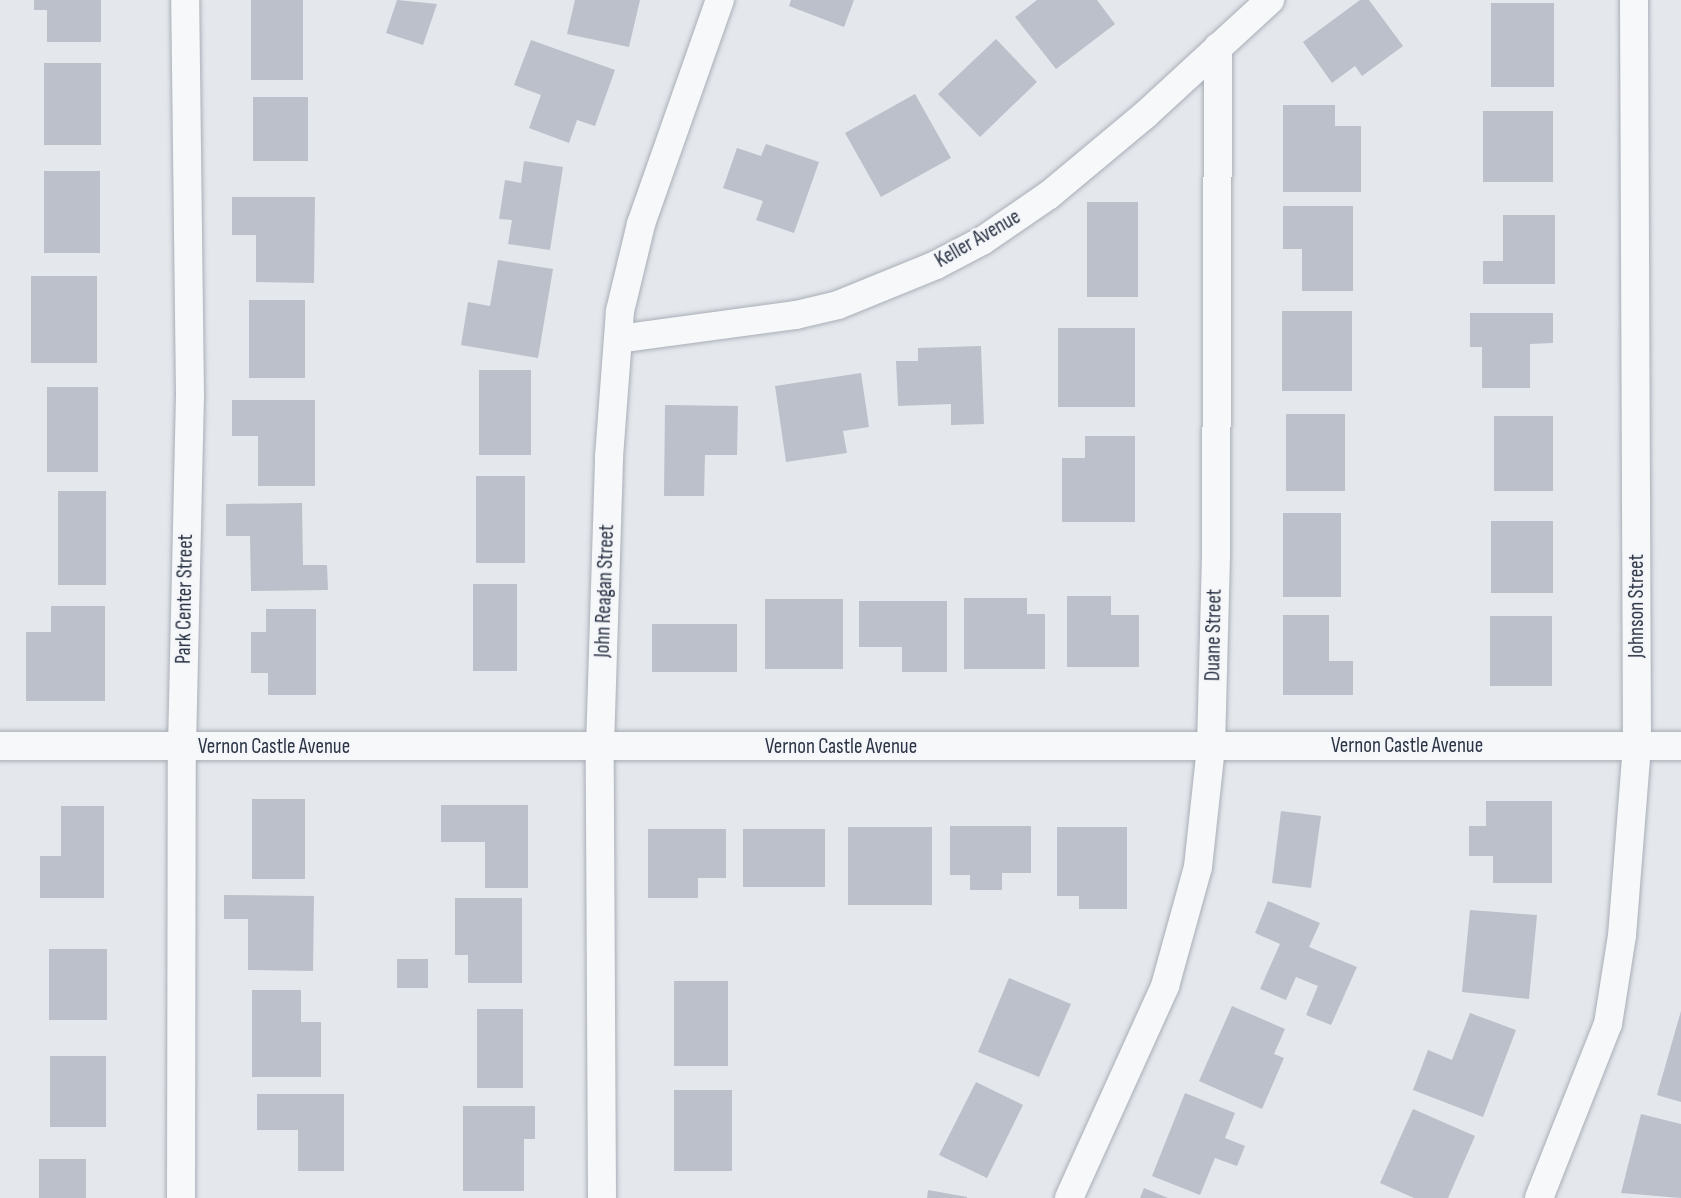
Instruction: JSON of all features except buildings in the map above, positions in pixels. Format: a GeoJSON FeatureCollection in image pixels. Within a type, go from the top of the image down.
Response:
{"type":"FeatureCollection","features":[{"type":"Feature","properties":{"kind":"street","name":"Park Center Street"},"geometry":{"type":"LineString","coordinates":[[181,1198],[182,747],[190,395],[185,0]]}},
{"type":"Feature","properties":{"kind":"street","name":"John Reagan Street"},"geometry":{"type":"LineString","coordinates":[[602,1198],[600,747],[618,339],[641,224],[720,0]]}},
{"type":"Feature","properties":{"kind":"street","name":"Keller Avenue"},"geometry":{"type":"LineString","coordinates":[[618,339],[796,315],[838,305],[936,265],[982,241],[1049,195],[1270,0]]}},
{"type":"Feature","properties":{"kind":"street","name":"Johnson Street"},"geometry":{"type":"LineString","coordinates":[[1539,1198],[1608,1024],[1622,936],[1637,746],[1634,0]]}},
{"type":"Feature","properties":{"kind":"street","name":"Duane Street"},"geometry":{"type":"LineString","coordinates":[[1069,1198],[1165,986],[1198,867],[1211,747],[1218,47]]}},
{"type":"Feature","properties":{"kind":"street","name":"Vernon Castle Avenue"},"geometry":{"type":"LineString","coordinates":[[0,746],[1681,746]]}}]}
